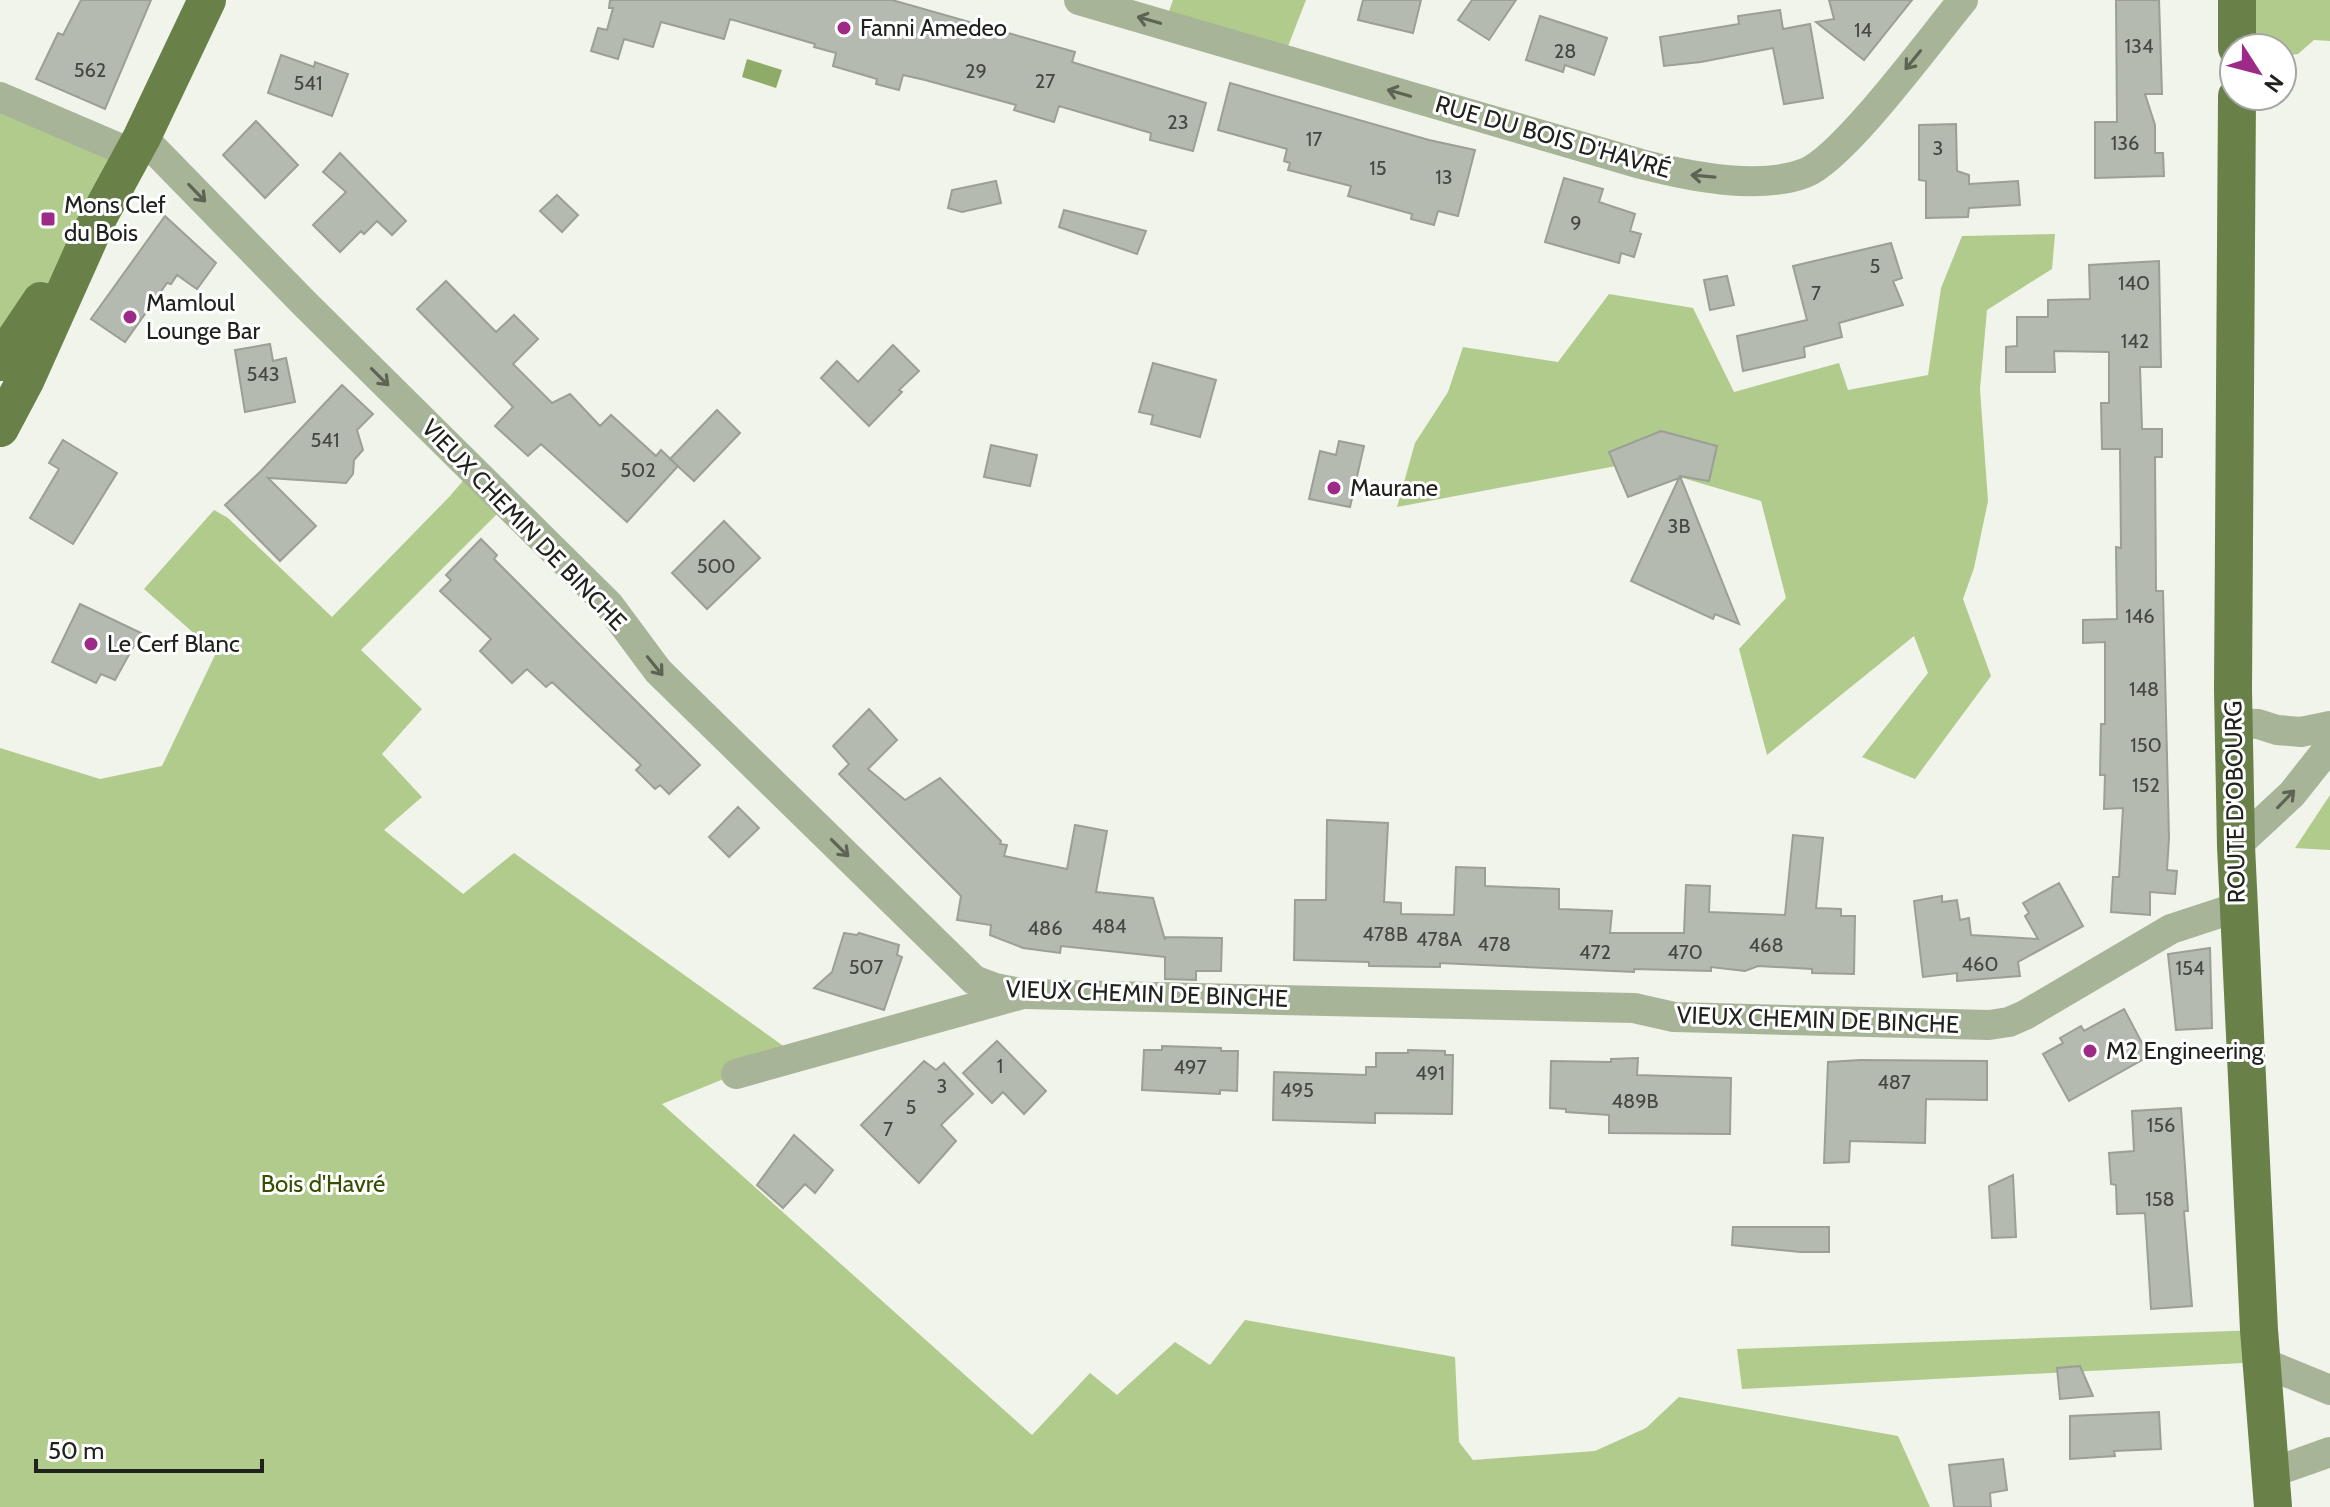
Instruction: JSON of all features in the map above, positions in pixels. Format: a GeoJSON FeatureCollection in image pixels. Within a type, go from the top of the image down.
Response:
{"type":"FeatureCollection","features":[{"type":"Feature","properties":{"kind":"main road"},"geometry":{"type":"LineString","coordinates":[[0,428],[26,379],[99,216],[138,146],[207,0]]}},
{"type":"Feature","properties":{"kind":"main road"},"geometry":{"type":"LineString","coordinates":[[2237,0],[2237,32]]}},
{"type":"Feature","properties":{"kind":"main road","name":"ROUTE D'OBOURG"},"geometry":{"type":"LineString","coordinates":[[2237,112],[2233,723],[2236,846],[2262,1362],[2272,1490]]}},
{"type":"Feature","properties":{"kind":"main road"},"geometry":{"type":"LineString","coordinates":[[0,362],[99,216]]}},
{"type":"Feature","properties":{"kind":"street","name":"RUE DU BOIS D'HAVRÉ"},"geometry":{"type":"LineString","coordinates":[[1079,0],[1641,164],[1681,174],[1762,181],[1809,172],[1828,158],[1855,131],[1963,0]]}},
{"type":"Feature","properties":{"kind":"street"},"geometry":{"type":"LineString","coordinates":[[0,97],[138,146]]}},
{"type":"Feature","properties":{"kind":"street","name":"VIEUX CHEMIN DE BINCHE"},"geometry":{"type":"LineString","coordinates":[[138,146],[304,303],[609,605],[658,671],[974,980],[995,988],[1025,994],[1634,1008],[1674,1017],[1989,1025],[2009,1022],[2025,1015],[2171,929],[2238,907]]}},
{"type":"Feature","properties":{"kind":"street"},"geometry":{"type":"LineString","coordinates":[[2233,723],[2301,732],[2330,726]]}},
{"type":"Feature","properties":{"kind":"street"},"geometry":{"type":"LineString","coordinates":[[2236,846],[2292,794],[2330,746]]}},
{"type":"Feature","properties":{"kind":"street"},"geometry":{"type":"LineString","coordinates":[[736,1074],[1025,994]]}},
{"type":"Feature","properties":{"kind":"street"},"geometry":{"type":"LineString","coordinates":[[2262,1362],[2330,1390]]}},
{"type":"Feature","properties":{"kind":"street"},"geometry":{"type":"LineString","coordinates":[[2272,1490],[2330,1452]]}},
{"type":"Feature","properties":{"kind":"green space"},"geometry":{"type":"Polygon","coordinates":[[[1173,0],[1306,0],[1283,59],[1165,23],[1173,0]]]}},
{"type":"Feature","properties":{"kind":"green space"},"geometry":{"type":"Polygon","coordinates":[[[2237,0],[2330,0],[2330,41],[2314,40],[2298,54],[2298,32],[2242,32],[2237,0]]]}},
{"type":"Feature","properties":{"kind":"green space"},"geometry":{"type":"Polygon","coordinates":[[[0,97],[133,154],[0,362],[0,97]]]}},
{"type":"Feature","properties":{"kind":"green space"},"geometry":{"type":"Polygon","coordinates":[[[2055,234],[2052,269],[1987,310],[1980,389],[1988,501],[1974,568],[1963,599],[1991,676],[1915,779],[1862,757],[1928,673],[1914,636],[1767,755],[1739,649],[1786,598],[1761,501],[1632,463],[1397,507],[1415,443],[1448,392],[1463,347],[1558,362],[1609,294],[1693,308],[1734,392],[1839,363],[1848,390],[1928,375],[1941,288],[1962,236],[2055,234]]]}},
{"type":"Feature","properties":{"kind":"green space","name":"Bois d'Havré"},"geometry":{"type":"Polygon","coordinates":[[[473,469],[507,504],[361,650],[422,709],[382,754],[422,797],[384,830],[463,894],[514,853],[796,1055],[736,1074],[662,1104],[1032,1435],[1090,1373],[1117,1395],[1175,1342],[1210,1365],[1245,1320],[1455,1357],[1459,1442],[1473,1460],[1595,1451],[1646,1428],[1679,1397],[1898,1436],[1930,1507],[0,1507],[0,748],[100,779],[162,766],[216,653],[144,589],[214,510],[228,518],[332,617],[473,469]]]}},
{"type":"Feature","properties":{"kind":"green space"},"geometry":{"type":"Polygon","coordinates":[[[2330,795],[2330,850],[2295,848],[2330,795]]]}},
{"type":"Feature","properties":{"kind":"green space"},"geometry":{"type":"Polygon","coordinates":[[[2259,1330],[2262,1362],[1742,1389],[1737,1349],[2259,1330]]]}},
{"type":"Feature","properties":{"kind":"shaded area"},"geometry":{"type":"Polygon","coordinates":[[[747,59],[782,70],[776,88],[742,77],[747,59]]]}},
{"type":"Feature","properties":{"kind":"building"},"geometry":{"type":"Polygon","coordinates":[[[81,0],[151,0],[105,109],[36,79],[58,33],[63,35],[81,0]]]}},
{"type":"Feature","properties":{"kind":"building"},"geometry":{"type":"Polygon","coordinates":[[[610,0],[892,0],[1075,52],[1072,62],[1206,103],[1193,151],[1150,140],[1151,133],[1059,106],[1054,122],[1014,110],[1016,105],[903,75],[899,90],[876,84],[877,79],[833,66],[836,53],[730,19],[724,39],[661,22],[653,47],[624,39],[618,59],[591,51],[598,28],[607,30],[613,8],[609,8],[610,0]]]}},
{"type":"Feature","properties":{"kind":"building"},"geometry":{"type":"Polygon","coordinates":[[[1363,0],[1421,0],[1413,33],[1358,20],[1363,0]]]}},
{"type":"Feature","properties":{"kind":"building"},"geometry":{"type":"Polygon","coordinates":[[[1472,0],[1516,0],[1489,40],[1458,20],[1472,0]]]}},
{"type":"Feature","properties":{"kind":"building"},"geometry":{"type":"Polygon","coordinates":[[[1829,0],[1912,0],[1864,60],[1816,22],[1834,19],[1829,0]]]}},
{"type":"Feature","properties":{"kind":"building"},"geometry":{"type":"Polygon","coordinates":[[[2116,0],[2159,0],[2162,94],[2145,94],[2155,125],[2155,153],[2163,153],[2164,176],[2095,178],[2095,122],[2117,122],[2116,0]]]}},
{"type":"Feature","properties":{"kind":"building"},"geometry":{"type":"Polygon","coordinates":[[[1780,10],[1783,29],[1810,24],[1823,98],[1784,104],[1773,48],[1664,66],[1660,37],[1739,24],[1738,16],[1780,10]]]}},
{"type":"Feature","properties":{"kind":"building"},"geometry":{"type":"Polygon","coordinates":[[[1540,16],[1607,38],[1594,75],[1565,65],[1563,72],[1526,60],[1540,16]]]}},
{"type":"Feature","properties":{"kind":"building"},"geometry":{"type":"Polygon","coordinates":[[[281,55],[314,67],[315,62],[348,74],[332,116],[268,93],[281,55]]]}},
{"type":"Feature","properties":{"kind":"building"},"geometry":{"type":"Polygon","coordinates":[[[1230,83],[1429,140],[1475,150],[1458,216],[1438,211],[1434,225],[1411,219],[1412,214],[1348,196],[1351,186],[1288,170],[1290,163],[1284,161],[1287,149],[1218,130],[1230,83]]]}},
{"type":"Feature","properties":{"kind":"building"},"geometry":{"type":"Polygon","coordinates":[[[256,121],[298,165],[265,198],[223,155],[256,121]]]}},
{"type":"Feature","properties":{"kind":"building"},"geometry":{"type":"Polygon","coordinates":[[[1956,124],[1957,171],[1969,175],[1969,184],[2018,181],[2020,205],[1969,208],[1968,217],[1926,218],[1926,181],[1919,180],[1919,125],[1956,124]]]}},
{"type":"Feature","properties":{"kind":"building"},"geometry":{"type":"Polygon","coordinates":[[[340,153],[406,221],[392,235],[377,221],[364,234],[361,231],[340,252],[313,225],[346,192],[323,172],[340,153]]]}},
{"type":"Feature","properties":{"kind":"building"},"geometry":{"type":"Polygon","coordinates":[[[1564,178],[1603,189],[1599,202],[1635,214],[1630,231],[1641,234],[1634,257],[1621,253],[1619,263],[1545,242],[1564,178]]]}},
{"type":"Feature","properties":{"kind":"building"},"geometry":{"type":"Polygon","coordinates":[[[996,181],[1001,203],[962,212],[948,208],[952,190],[996,181]]]}},
{"type":"Feature","properties":{"kind":"building"},"geometry":{"type":"Polygon","coordinates":[[[557,195],[578,215],[562,232],[540,211],[557,195]]]}},
{"type":"Feature","properties":{"kind":"building"},"geometry":{"type":"Polygon","coordinates":[[[1064,210],[1146,231],[1137,254],[1059,227],[1064,210]]]}},
{"type":"Feature","properties":{"kind":"building"},"geometry":{"type":"Polygon","coordinates":[[[165,216],[216,263],[197,289],[177,275],[171,284],[167,283],[125,342],[91,319],[165,216]]]}},
{"type":"Feature","properties":{"kind":"building"},"geometry":{"type":"Polygon","coordinates":[[[1891,243],[1902,278],[1893,281],[1903,305],[1839,323],[1842,337],[1804,347],[1805,357],[1743,371],[1737,336],[1807,320],[1793,266],[1891,243]]]}},
{"type":"Feature","properties":{"kind":"building"},"geometry":{"type":"Polygon","coordinates":[[[2159,261],[2161,367],[2140,367],[2142,429],[2162,429],[2162,457],[2155,457],[2156,591],[2163,591],[2169,838],[2167,870],[2177,871],[2175,894],[2150,892],[2150,915],[2111,912],[2113,877],[2119,877],[2123,808],[2104,809],[2105,775],[2100,775],[2101,724],[2105,724],[2105,642],[2083,643],[2083,620],[2117,619],[2116,547],[2121,548],[2120,449],[2102,449],[2101,403],[2109,403],[2109,352],[2054,351],[2055,372],[2006,372],[2006,347],[2017,346],[2017,317],[2048,317],[2048,300],[2090,299],[2089,265],[2159,261]]]}},
{"type":"Feature","properties":{"kind":"building"},"geometry":{"type":"Polygon","coordinates":[[[1727,276],[1734,305],[1710,310],[1704,280],[1727,276]]]}},
{"type":"Feature","properties":{"kind":"building"},"geometry":{"type":"Polygon","coordinates":[[[446,281],[496,332],[514,315],[538,339],[513,364],[552,403],[570,394],[600,426],[611,415],[656,456],[661,450],[678,466],[627,522],[541,444],[528,456],[495,426],[513,407],[417,309],[446,281]]]}},
{"type":"Feature","properties":{"kind":"building"},"geometry":{"type":"Polygon","coordinates":[[[270,344],[273,361],[286,358],[295,402],[245,412],[235,350],[270,344]]]}},
{"type":"Feature","properties":{"kind":"building"},"geometry":{"type":"Polygon","coordinates":[[[893,345],[919,371],[869,426],[821,378],[837,361],[858,382],[893,345]]]}},
{"type":"Feature","properties":{"kind":"building"},"geometry":{"type":"Polygon","coordinates":[[[1153,363],[1216,380],[1200,437],[1151,424],[1153,415],[1139,412],[1153,363]]]}},
{"type":"Feature","properties":{"kind":"building"},"geometry":{"type":"Polygon","coordinates":[[[342,385],[373,414],[357,430],[363,450],[354,460],[353,474],[346,483],[268,478],[316,526],[280,561],[225,505],[342,385]]]}},
{"type":"Feature","properties":{"kind":"building"},"geometry":{"type":"Polygon","coordinates":[[[717,410],[740,433],[694,481],[670,459],[717,410]]]}},
{"type":"Feature","properties":{"kind":"building"},"geometry":{"type":"Polygon","coordinates":[[[1661,431],[1717,446],[1709,481],[1680,476],[1739,624],[1715,614],[1713,619],[1631,581],[1679,478],[1628,497],[1609,452],[1661,431]]]}},
{"type":"Feature","properties":{"kind":"building"},"geometry":{"type":"Polygon","coordinates":[[[63,440],[117,473],[73,544],[30,518],[59,469],[49,463],[63,440]]]}},
{"type":"Feature","properties":{"kind":"building"},"geometry":{"type":"Polygon","coordinates":[[[1339,441],[1364,446],[1350,507],[1309,499],[1320,451],[1336,455],[1339,441]]]}},
{"type":"Feature","properties":{"kind":"building"},"geometry":{"type":"Polygon","coordinates":[[[991,445],[1037,455],[1030,486],[984,477],[991,445]]]}},
{"type":"Feature","properties":{"kind":"building"},"geometry":{"type":"Polygon","coordinates":[[[724,521],[760,558],[707,609],[672,573],[724,521]]]}},
{"type":"Feature","properties":{"kind":"building"},"geometry":{"type":"Polygon","coordinates":[[[481,539],[497,555],[494,559],[700,765],[669,794],[660,785],[655,789],[636,770],[641,765],[552,682],[546,687],[527,669],[512,683],[480,651],[491,639],[440,591],[451,580],[446,575],[481,539]]]}},
{"type":"Feature","properties":{"kind":"building"},"geometry":{"type":"Polygon","coordinates":[[[80,604],[141,633],[115,680],[101,674],[96,683],[52,662],[80,604]]]}},
{"type":"Feature","properties":{"kind":"building"},"geometry":{"type":"Polygon","coordinates":[[[869,709],[897,740],[868,769],[905,800],[940,778],[1001,841],[1000,844],[1007,845],[1004,856],[1067,869],[1075,825],[1107,831],[1096,892],[1153,898],[1165,940],[1165,937],[1222,938],[1221,971],[1196,971],[1196,980],[1165,979],[1165,957],[1061,946],[1060,953],[1023,948],[990,935],[991,925],[957,920],[961,896],[839,774],[849,764],[833,746],[869,709]]]}},
{"type":"Feature","properties":{"kind":"building"},"geometry":{"type":"Polygon","coordinates":[[[738,807],[759,828],[729,857],[709,837],[738,807]]]}},
{"type":"Feature","properties":{"kind":"building"},"geometry":{"type":"Polygon","coordinates":[[[1327,820],[1388,823],[1384,902],[1401,903],[1401,914],[1454,915],[1456,867],[1485,868],[1485,886],[1559,889],[1559,909],[1612,911],[1610,933],[1684,933],[1686,885],[1710,886],[1709,912],[1785,915],[1793,835],[1823,838],[1816,908],[1841,909],[1841,916],[1855,916],[1854,974],[1812,973],[1812,969],[1758,966],[1745,971],[1711,967],[1711,971],[1634,969],[1634,972],[1440,963],[1440,967],[1369,966],[1369,962],[1294,960],[1295,900],[1326,900],[1327,820]]]}},
{"type":"Feature","properties":{"kind":"building"},"geometry":{"type":"Polygon","coordinates":[[[2059,883],[2083,926],[2018,962],[2020,976],[1957,981],[1957,973],[1923,977],[1914,901],[1942,896],[1942,902],[1957,900],[1960,920],[1969,918],[1971,935],[2038,939],[2025,916],[2029,913],[2023,903],[2059,883]]]}},
{"type":"Feature","properties":{"kind":"building"},"geometry":{"type":"Polygon","coordinates":[[[844,933],[859,933],[899,945],[897,955],[902,957],[884,1010],[814,988],[832,972],[844,933]]]}},
{"type":"Feature","properties":{"kind":"building"},"geometry":{"type":"Polygon","coordinates":[[[2210,948],[2212,1028],[2176,1030],[2168,954],[2210,948]]]}},
{"type":"Feature","properties":{"kind":"building"},"geometry":{"type":"Polygon","coordinates":[[[2124,1009],[2149,1056],[2069,1101],[2043,1054],[2063,1043],[2060,1038],[2081,1026],[2084,1031],[2124,1009]]]}},
{"type":"Feature","properties":{"kind":"building"},"geometry":{"type":"Polygon","coordinates":[[[997,1041],[1046,1091],[1024,1114],[1003,1092],[992,1103],[963,1073],[997,1041]]]}},
{"type":"Feature","properties":{"kind":"building"},"geometry":{"type":"Polygon","coordinates":[[[1162,1046],[1238,1051],[1237,1091],[1220,1090],[1220,1094],[1142,1090],[1144,1050],[1162,1050],[1162,1046]]]}},
{"type":"Feature","properties":{"kind":"building"},"geometry":{"type":"Polygon","coordinates":[[[1408,1050],[1445,1051],[1445,1055],[1453,1055],[1452,1114],[1375,1113],[1375,1123],[1273,1120],[1274,1072],[1366,1075],[1366,1067],[1376,1067],[1376,1053],[1408,1053],[1408,1050]]]}},
{"type":"Feature","properties":{"kind":"building"},"geometry":{"type":"Polygon","coordinates":[[[1638,1058],[1637,1075],[1731,1078],[1730,1134],[1609,1133],[1609,1115],[1550,1108],[1551,1061],[1611,1062],[1611,1059],[1638,1058]]]}},
{"type":"Feature","properties":{"kind":"building"},"geometry":{"type":"Polygon","coordinates":[[[924,1061],[936,1070],[944,1063],[973,1094],[941,1125],[956,1141],[919,1183],[861,1125],[924,1061]]]}},
{"type":"Feature","properties":{"kind":"building"},"geometry":{"type":"Polygon","coordinates":[[[1987,1061],[1987,1100],[1926,1099],[1925,1143],[1850,1141],[1849,1162],[1824,1163],[1828,1062],[1987,1061]]]}},
{"type":"Feature","properties":{"kind":"building"},"geometry":{"type":"Polygon","coordinates":[[[2181,1108],[2188,1211],[2184,1211],[2192,1306],[2151,1309],[2145,1213],[2117,1214],[2116,1185],[2111,1184],[2109,1153],[2134,1151],[2132,1111],[2181,1108]]]}},
{"type":"Feature","properties":{"kind":"building"},"geometry":{"type":"Polygon","coordinates":[[[794,1135],[833,1170],[815,1193],[805,1184],[783,1208],[757,1185],[794,1135]]]}},
{"type":"Feature","properties":{"kind":"building"},"geometry":{"type":"Polygon","coordinates":[[[2013,1175],[2016,1237],[1992,1238],[1989,1186],[2013,1175]]]}},
{"type":"Feature","properties":{"kind":"building"},"geometry":{"type":"Polygon","coordinates":[[[1733,1227],[1829,1227],[1829,1252],[1732,1245],[1733,1227]]]}},
{"type":"Feature","properties":{"kind":"building"},"geometry":{"type":"Polygon","coordinates":[[[2080,1366],[2093,1396],[2060,1399],[2057,1368],[2080,1366]]]}},
{"type":"Feature","properties":{"kind":"building"},"geometry":{"type":"Polygon","coordinates":[[[2159,1412],[2161,1449],[2114,1451],[2115,1456],[2070,1459],[2070,1416],[2159,1412]]]}},
{"type":"Feature","properties":{"kind":"building"},"geometry":{"type":"Polygon","coordinates":[[[2003,1459],[2007,1490],[1990,1493],[1991,1507],[1954,1507],[1949,1465],[2003,1459]]]}},
{"type":"Feature","properties":{"kind":"place","name":"Fanni Amedeo"},"geometry":{"type":"Point","coordinates":[844,28]}},
{"type":"Feature","properties":{"kind":"place","name":"Mons Clef du Bois"},"geometry":{"type":"Point","coordinates":[48,219]}},
{"type":"Feature","properties":{"kind":"place","name":"Mamloul Lounge Bar"},"geometry":{"type":"Point","coordinates":[130,317]}},
{"type":"Feature","properties":{"kind":"place","name":"Maurane"},"geometry":{"type":"Point","coordinates":[1334,488]}},
{"type":"Feature","properties":{"kind":"place","name":"Le Cerf Blanc"},"geometry":{"type":"Point","coordinates":[91,644]}},
{"type":"Feature","properties":{"kind":"place","name":"M2 Engineering"},"geometry":{"type":"Point","coordinates":[2090,1051]}}]}
